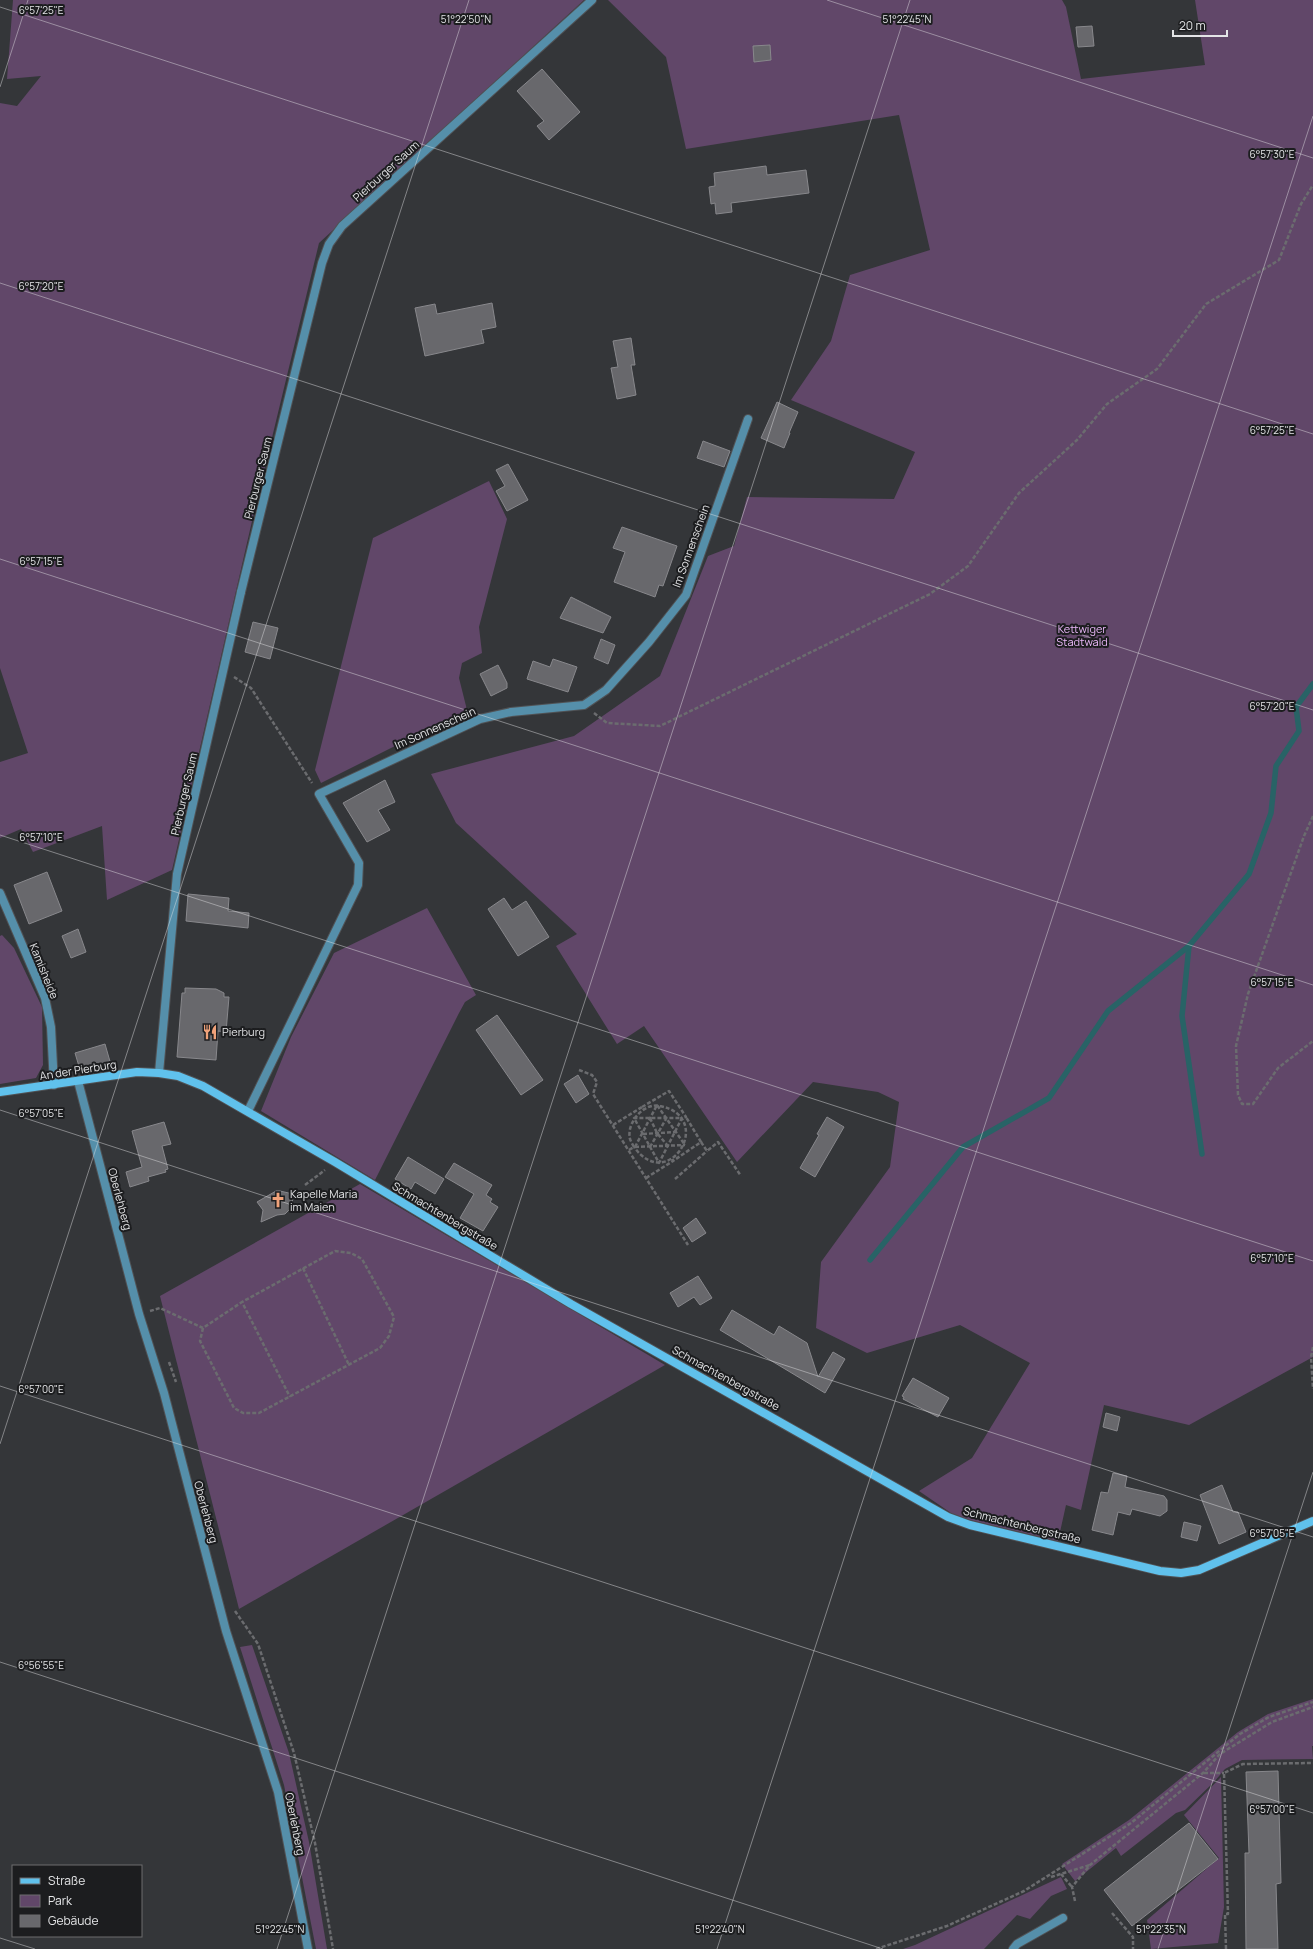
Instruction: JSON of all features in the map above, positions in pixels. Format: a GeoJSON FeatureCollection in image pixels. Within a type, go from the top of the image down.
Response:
{"type":"FeatureCollection","features":[{"type":"Feature","properties":{"kind":"street","name":"Pierburger Saum"},"geometry":{"type":"LineString","coordinates":[[159,1073],[177,874],[241,592],[322,263],[329,244],[342,226],[592,0]]}},
{"type":"Feature","properties":{"kind":"street","name":"Im Sonnenschein"},"geometry":{"type":"LineString","coordinates":[[319,794],[480,719],[511,712],[584,705],[606,690],[649,642],[686,595],[748,419]]}},
{"type":"Feature","properties":{"kind":"street"},"geometry":{"type":"LineString","coordinates":[[248,1112],[358,885],[359,863],[319,794]]}},
{"type":"Feature","properties":{"kind":"street","name":"Kamisheide"},"geometry":{"type":"LineString","coordinates":[[0,893],[45,998],[51,1027],[54,1085]]}},
{"type":"Feature","properties":{"kind":"street","name":"An der Pierburg"},"geometry":{"type":"LineString","coordinates":[[0,1092],[137,1072],[159,1073]]}},
{"type":"Feature","properties":{"kind":"street","name":"Schmachtenbergstraße"},"geometry":{"type":"LineString","coordinates":[[159,1073],[178,1076],[202,1086],[335,1162],[571,1304],[948,1517],[970,1525],[1160,1571],[1181,1573],[1199,1570],[1313,1521]]}},
{"type":"Feature","properties":{"kind":"street","name":"Oberlehberg"},"geometry":{"type":"LineString","coordinates":[[78,1081],[139,1314],[164,1393],[226,1631],[278,1792],[308,1949]]}},
{"type":"Feature","properties":{"kind":"street"},"geometry":{"type":"LineString","coordinates":[[1013,1949],[1017,1944],[1063,1918]]}},
{"type":"Feature","properties":{"kind":"path"},"geometry":{"type":"LineString","coordinates":[[584,705],[607,723],[660,726],[930,594],[968,566],[1019,493],[1076,440],[1107,404],[1157,369],[1206,304],[1279,260],[1301,204],[1313,185]]}},
{"type":"Feature","properties":{"kind":"path"},"geometry":{"type":"LineString","coordinates":[[224,671],[251,688],[319,794]]}},
{"type":"Feature","properties":{"kind":"path"},"geometry":{"type":"LineString","coordinates":[[1313,816],[1304,836],[1248,994],[1236,1046],[1238,1095],[1242,1104],[1253,1104],[1278,1068],[1313,1042]]}},
{"type":"Feature","properties":{"kind":"path"},"geometry":{"type":"LineString","coordinates":[[579,1070],[592,1075],[597,1082],[593,1094],[688,1245]]}},
{"type":"Feature","properties":{"kind":"path"},"geometry":{"type":"LineString","coordinates":[[613,1125],[643,1109],[669,1091],[706,1151]]}},
{"type":"Feature","properties":{"kind":"path"},"geometry":{"type":"LineString","coordinates":[[629,1150],[634,1147],[643,1134],[657,1105]]}},
{"type":"Feature","properties":{"kind":"path"},"geometry":{"type":"LineString","coordinates":[[657,1105],[685,1145]]}},
{"type":"Feature","properties":{"kind":"path"},"geometry":{"type":"LineString","coordinates":[[646,1178],[672,1160],[678,1156],[685,1145],[686,1128],[682,1118],[670,1108],[657,1105],[643,1109],[634,1118],[630,1130],[630,1139],[640,1155],[647,1160],[659,1163],[672,1160],[701,1142]]}},
{"type":"Feature","properties":{"kind":"path"},"geometry":{"type":"LineString","coordinates":[[634,1118],[686,1117]]}},
{"type":"Feature","properties":{"kind":"path"},"geometry":{"type":"LineString","coordinates":[[634,1118],[659,1163]]}},
{"type":"Feature","properties":{"kind":"path"},"geometry":{"type":"LineString","coordinates":[[650,1118],[657,1133],[667,1146]]}},
{"type":"Feature","properties":{"kind":"path"},"geometry":{"type":"LineString","coordinates":[[650,1147],[666,1118]]}},
{"type":"Feature","properties":{"kind":"path"},"geometry":{"type":"LineString","coordinates":[[659,1163],[682,1118]]}},
{"type":"Feature","properties":{"kind":"path"},"geometry":{"type":"LineString","coordinates":[[643,1134],[676,1132]]}},
{"type":"Feature","properties":{"kind":"path"},"geometry":{"type":"LineString","coordinates":[[675,1179],[718,1142],[741,1176]]}},
{"type":"Feature","properties":{"kind":"path"},"geometry":{"type":"LineString","coordinates":[[634,1147],[685,1145]]}},
{"type":"Feature","properties":{"kind":"path"},"geometry":{"type":"LineString","coordinates":[[305,1185],[335,1162]]}},
{"type":"Feature","properties":{"kind":"path"},"geometry":{"type":"LineString","coordinates":[[335,1251],[350,1253],[362,1259],[394,1318],[389,1336],[380,1348],[290,1397],[259,1413],[244,1413],[234,1408],[200,1341],[203,1328],[242,1302],[303,1268],[335,1251]]}},
{"type":"Feature","properties":{"kind":"path"},"geometry":{"type":"LineString","coordinates":[[303,1268],[349,1365]]}},
{"type":"Feature","properties":{"kind":"path"},"geometry":{"type":"LineString","coordinates":[[242,1302],[290,1397]]}},
{"type":"Feature","properties":{"kind":"path"},"geometry":{"type":"LineString","coordinates":[[139,1314],[160,1308],[203,1328]]}},
{"type":"Feature","properties":{"kind":"path"},"geometry":{"type":"LineString","coordinates":[[1313,1348],[1311,1357],[1313,1389]]}},
{"type":"Feature","properties":{"kind":"path"},"geometry":{"type":"LineString","coordinates":[[168,1360],[172,1367],[178,1389]]}},
{"type":"Feature","properties":{"kind":"path"},"geometry":{"type":"LineString","coordinates":[[233,1608],[258,1644],[294,1753],[315,1843],[333,1949]]}},
{"type":"Feature","properties":{"kind":"path"},"geometry":{"type":"LineString","coordinates":[[876,1949],[947,1926],[1024,1891],[1047,1878],[1130,1823],[1240,1734],[1269,1717],[1313,1702]]}},
{"type":"Feature","properties":{"kind":"path"},"geometry":{"type":"LineString","coordinates":[[1072,1887],[1090,1865],[1203,1773],[1220,1754],[1272,1722],[1313,1707]]}},
{"type":"Feature","properties":{"kind":"path"},"geometry":{"type":"LineString","coordinates":[[1203,1773],[1224,1774],[1244,1764],[1313,1763]]}},
{"type":"Feature","properties":{"kind":"path"},"geometry":{"type":"LineString","coordinates":[[1224,1774],[1228,1914],[1225,1914],[1226,1949]]}},
{"type":"Feature","properties":{"kind":"path"},"geometry":{"type":"LineString","coordinates":[[1047,1878],[1090,1865]]}},
{"type":"Feature","properties":{"kind":"path"},"geometry":{"type":"LineString","coordinates":[[1061,1874],[1072,1887],[1075,1901]]}},
{"type":"Feature","properties":{"kind":"path"},"geometry":{"type":"LineString","coordinates":[[1112,1913],[1133,1937],[1133,1949]]}},
{"type":"Feature","properties":{"kind":"green space"},"geometry":{"type":"Polygon","coordinates":[[[13,0],[584,0],[319,243],[255,508],[172,870],[107,900],[102,826],[33,852],[21,829],[0,838],[0,762],[28,753],[0,668],[0,103],[17,106],[41,76],[7,79],[13,0]]]}},
{"type":"Feature","properties":{"kind":"green space","name":"Kettwiger Stadtwald"},"geometry":{"type":"Polygon","coordinates":[[[608,0],[1062,0],[1066,7],[1081,79],[1205,65],[1195,0],[1313,0],[1313,1357],[1189,1425],[1104,1405],[1081,1510],[1066,1505],[1058,1541],[970,1520],[951,1513],[919,1491],[972,1458],[1030,1363],[960,1325],[867,1353],[816,1328],[821,1262],[890,1167],[899,1102],[878,1092],[813,1082],[737,1162],[644,1026],[617,1044],[556,946],[577,934],[456,823],[431,774],[574,736],[660,676],[708,556],[734,546],[747,497],[894,499],[915,452],[791,400],[831,341],[850,275],[930,250],[899,115],[686,149],[666,57],[608,0]]]}},
{"type":"Feature","properties":{"kind":"green space"},"geometry":{"type":"Polygon","coordinates":[[[489,481],[507,519],[479,627],[482,653],[462,663],[459,678],[467,710],[321,783],[315,770],[373,538],[489,481]]]}},
{"type":"Feature","properties":{"kind":"green space"},"geometry":{"type":"Polygon","coordinates":[[[427,908],[476,995],[465,1002],[375,1180],[261,1111],[291,1037],[334,953],[427,908]]]}},
{"type":"Feature","properties":{"kind":"green space"},"geometry":{"type":"Polygon","coordinates":[[[2,935],[14,948],[42,1007],[43,1065],[36,1078],[0,1084],[0,936],[2,935]]]}},
{"type":"Feature","properties":{"kind":"green space"},"geometry":{"type":"Polygon","coordinates":[[[360,1184],[665,1365],[239,1609],[160,1296],[360,1184]]]}},
{"type":"Feature","properties":{"kind":"green space"},"geometry":{"type":"Polygon","coordinates":[[[252,1645],[289,1753],[309,1842],[327,1949],[316,1949],[284,1785],[240,1647],[252,1645]]]}},
{"type":"Feature","properties":{"kind":"green space"},"geometry":{"type":"Polygon","coordinates":[[[1313,1699],[1313,1759],[1242,1760],[1225,1769],[1214,1782],[1185,1810],[1176,1813],[1121,1856],[1116,1848],[1075,1881],[1062,1864],[1129,1820],[1238,1732],[1268,1714],[1313,1699]]]}},
{"type":"Feature","properties":{"kind":"green space"},"geometry":{"type":"Polygon","coordinates":[[[1221,1777],[1224,1907],[1218,1943],[1151,1949],[1147,1920],[1219,1858],[1184,1815],[1221,1777]]]}},
{"type":"Feature","properties":{"kind":"green space"},"geometry":{"type":"Polygon","coordinates":[[[1061,1877],[1067,1889],[1051,1896],[1030,1919],[1017,1915],[984,1949],[903,1949],[915,1945],[1061,1877]]]}},
{"type":"Feature","properties":{"kind":"building"},"geometry":{"type":"Polygon","coordinates":[[[1092,26],[1094,46],[1078,47],[1076,27],[1092,26]]]}},
{"type":"Feature","properties":{"kind":"building"},"geometry":{"type":"Polygon","coordinates":[[[770,45],[771,60],[754,62],[753,46],[770,45]]]}},
{"type":"Feature","properties":{"kind":"building"},"geometry":{"type":"Polygon","coordinates":[[[542,69],[580,112],[549,140],[537,126],[544,121],[517,91],[542,69]]]}},
{"type":"Feature","properties":{"kind":"building"},"geometry":{"type":"Polygon","coordinates":[[[766,166],[767,175],[806,170],[809,193],[731,203],[732,212],[716,214],[715,203],[711,204],[709,187],[715,186],[714,173],[766,166]]]}},
{"type":"Feature","properties":{"kind":"building"},"geometry":{"type":"Polygon","coordinates":[[[492,303],[496,327],[481,330],[484,343],[425,356],[415,308],[435,304],[437,314],[492,303]]]}},
{"type":"Feature","properties":{"kind":"building"},"geometry":{"type":"Polygon","coordinates":[[[631,338],[635,365],[631,365],[636,395],[617,399],[611,368],[618,367],[613,341],[631,338]]]}},
{"type":"Feature","properties":{"kind":"building"},"geometry":{"type":"Polygon","coordinates":[[[777,402],[798,412],[784,448],[761,438],[777,402]]]}},
{"type":"Feature","properties":{"kind":"building"},"geometry":{"type":"Polygon","coordinates":[[[703,441],[730,451],[724,467],[697,458],[703,441]]]}},
{"type":"Feature","properties":{"kind":"building"},"geometry":{"type":"Polygon","coordinates":[[[508,464],[528,500],[507,511],[496,491],[505,486],[496,470],[508,464]]]}},
{"type":"Feature","properties":{"kind":"building"},"geometry":{"type":"Polygon","coordinates":[[[622,527],[677,546],[663,586],[659,585],[655,597],[614,582],[625,552],[613,548],[622,527]]]}},
{"type":"Feature","properties":{"kind":"building"},"geometry":{"type":"Polygon","coordinates":[[[571,597],[611,617],[603,633],[560,618],[571,597]]]}},
{"type":"Feature","properties":{"kind":"building"},"geometry":{"type":"Polygon","coordinates":[[[253,622],[278,628],[270,659],[245,652],[253,622]]]}},
{"type":"Feature","properties":{"kind":"building"},"geometry":{"type":"Polygon","coordinates":[[[601,639],[615,645],[608,664],[594,658],[601,639]]]}},
{"type":"Feature","properties":{"kind":"building"},"geometry":{"type":"Polygon","coordinates":[[[553,659],[577,667],[568,692],[527,679],[533,661],[550,667],[553,659]]]}},
{"type":"Feature","properties":{"kind":"building"},"geometry":{"type":"Polygon","coordinates":[[[498,665],[507,683],[507,688],[491,696],[480,674],[498,665]]]}},
{"type":"Feature","properties":{"kind":"building"},"geometry":{"type":"Polygon","coordinates":[[[385,780],[395,802],[378,810],[390,830],[367,842],[343,803],[385,780]]]}},
{"type":"Feature","properties":{"kind":"building"},"geometry":{"type":"Polygon","coordinates":[[[47,872],[62,911],[29,924],[14,885],[47,872]]]}},
{"type":"Feature","properties":{"kind":"building"},"geometry":{"type":"Polygon","coordinates":[[[188,894],[229,898],[228,911],[249,913],[248,928],[186,921],[188,894]]]}},
{"type":"Feature","properties":{"kind":"building"},"geometry":{"type":"Polygon","coordinates":[[[504,898],[512,910],[526,901],[549,937],[518,956],[488,909],[504,898]]]}},
{"type":"Feature","properties":{"kind":"building"},"geometry":{"type":"Polygon","coordinates":[[[78,929],[86,952],[71,958],[62,936],[78,929]]]}},
{"type":"Feature","properties":{"kind":"building"},"geometry":{"type":"Polygon","coordinates":[[[185,988],[216,989],[224,993],[224,997],[229,997],[226,1032],[218,1031],[216,1060],[177,1057],[182,993],[185,993],[185,988]]]}},
{"type":"Feature","properties":{"kind":"building"},"geometry":{"type":"Polygon","coordinates":[[[497,1015],[543,1080],[521,1095],[476,1030],[497,1015]]]}},
{"type":"Feature","properties":{"kind":"building"},"geometry":{"type":"Polygon","coordinates":[[[105,1044],[111,1065],[81,1073],[75,1053],[105,1044]]]}},
{"type":"Feature","properties":{"kind":"building"},"geometry":{"type":"Polygon","coordinates":[[[578,1075],[589,1094],[576,1103],[564,1084],[578,1075]]]}},
{"type":"Feature","properties":{"kind":"building"},"geometry":{"type":"Polygon","coordinates":[[[827,1117],[844,1127],[815,1177],[800,1168],[819,1135],[817,1134],[827,1117]]]}},
{"type":"Feature","properties":{"kind":"building"},"geometry":{"type":"Polygon","coordinates":[[[164,1122],[171,1144],[162,1146],[168,1169],[165,1170],[166,1172],[148,1177],[149,1181],[130,1187],[126,1172],[142,1167],[132,1131],[164,1122]]]}},
{"type":"Feature","properties":{"kind":"building"},"geometry":{"type":"Polygon","coordinates":[[[408,1157],[444,1179],[435,1194],[415,1182],[411,1189],[395,1179],[408,1157]]]}},
{"type":"Feature","properties":{"kind":"building"},"geometry":{"type":"Polygon","coordinates":[[[454,1163],[492,1185],[486,1195],[492,1199],[490,1202],[498,1207],[483,1231],[460,1218],[474,1194],[445,1177],[454,1163]]]}},
{"type":"Feature","properties":{"kind":"building","name":"Kapelle Maria im Maien"},"geometry":{"type":"Polygon","coordinates":[[[276,1191],[293,1194],[292,1207],[285,1214],[277,1215],[261,1222],[263,1210],[257,1202],[276,1191]]]}},
{"type":"Feature","properties":{"kind":"building"},"geometry":{"type":"Polygon","coordinates":[[[696,1218],[706,1233],[692,1242],[683,1228],[696,1218]]]}},
{"type":"Feature","properties":{"kind":"building"},"geometry":{"type":"Polygon","coordinates":[[[698,1276],[712,1298],[700,1305],[694,1297],[678,1307],[670,1293],[698,1276]]]}},
{"type":"Feature","properties":{"kind":"building"},"geometry":{"type":"Polygon","coordinates":[[[732,1310],[774,1335],[779,1326],[807,1343],[818,1377],[833,1352],[845,1359],[825,1393],[720,1330],[732,1310]]]}},
{"type":"Feature","properties":{"kind":"building"},"geometry":{"type":"Polygon","coordinates":[[[913,1378],[949,1398],[938,1417],[903,1399],[904,1397],[902,1396],[913,1378]]]}},
{"type":"Feature","properties":{"kind":"building"},"geometry":{"type":"Polygon","coordinates":[[[1106,1413],[1120,1417],[1117,1431],[1103,1427],[1106,1413]]]}},
{"type":"Feature","properties":{"kind":"building"},"geometry":{"type":"Polygon","coordinates":[[[1113,1473],[1127,1476],[1125,1487],[1164,1496],[1167,1500],[1167,1511],[1160,1516],[1132,1509],[1130,1515],[1118,1512],[1113,1535],[1092,1530],[1101,1492],[1108,1493],[1113,1473]]]}},
{"type":"Feature","properties":{"kind":"building"},"geometry":{"type":"Polygon","coordinates":[[[1222,1485],[1233,1512],[1238,1512],[1246,1532],[1219,1544],[1200,1495],[1222,1485]]]}},
{"type":"Feature","properties":{"kind":"building"},"geometry":{"type":"Polygon","coordinates":[[[1184,1522],[1201,1526],[1197,1541],[1181,1537],[1184,1522]]]}},
{"type":"Feature","properties":{"kind":"building"},"geometry":{"type":"Polygon","coordinates":[[[1278,1771],[1281,1883],[1276,1884],[1278,1949],[1246,1949],[1245,1853],[1249,1853],[1246,1772],[1278,1771]]]}},
{"type":"Feature","properties":{"kind":"building"},"geometry":{"type":"Polygon","coordinates":[[[1189,1823],[1218,1859],[1132,1926],[1104,1890],[1189,1823]]]}},
{"type":"Feature","properties":{"kind":"waterway"},"geometry":{"type":"LineString","coordinates":[[870,1260],[963,1147],[1049,1098],[1108,1011],[1189,946],[1249,874],[1271,813],[1276,766],[1299,731],[1296,707],[1313,684]]}},
{"type":"Feature","properties":{"kind":"waterway"},"geometry":{"type":"LineString","coordinates":[[1189,946],[1182,1016],[1202,1154]]}},
{"type":"Feature","properties":{"kind":"place","name":"Pierburg"},"geometry":{"type":"Point","coordinates":[210,1032]}},
{"type":"Feature","properties":{"kind":"place","name":"Kapelle Maria im Maien"},"geometry":{"type":"Point","coordinates":[278,1200]}}]}
